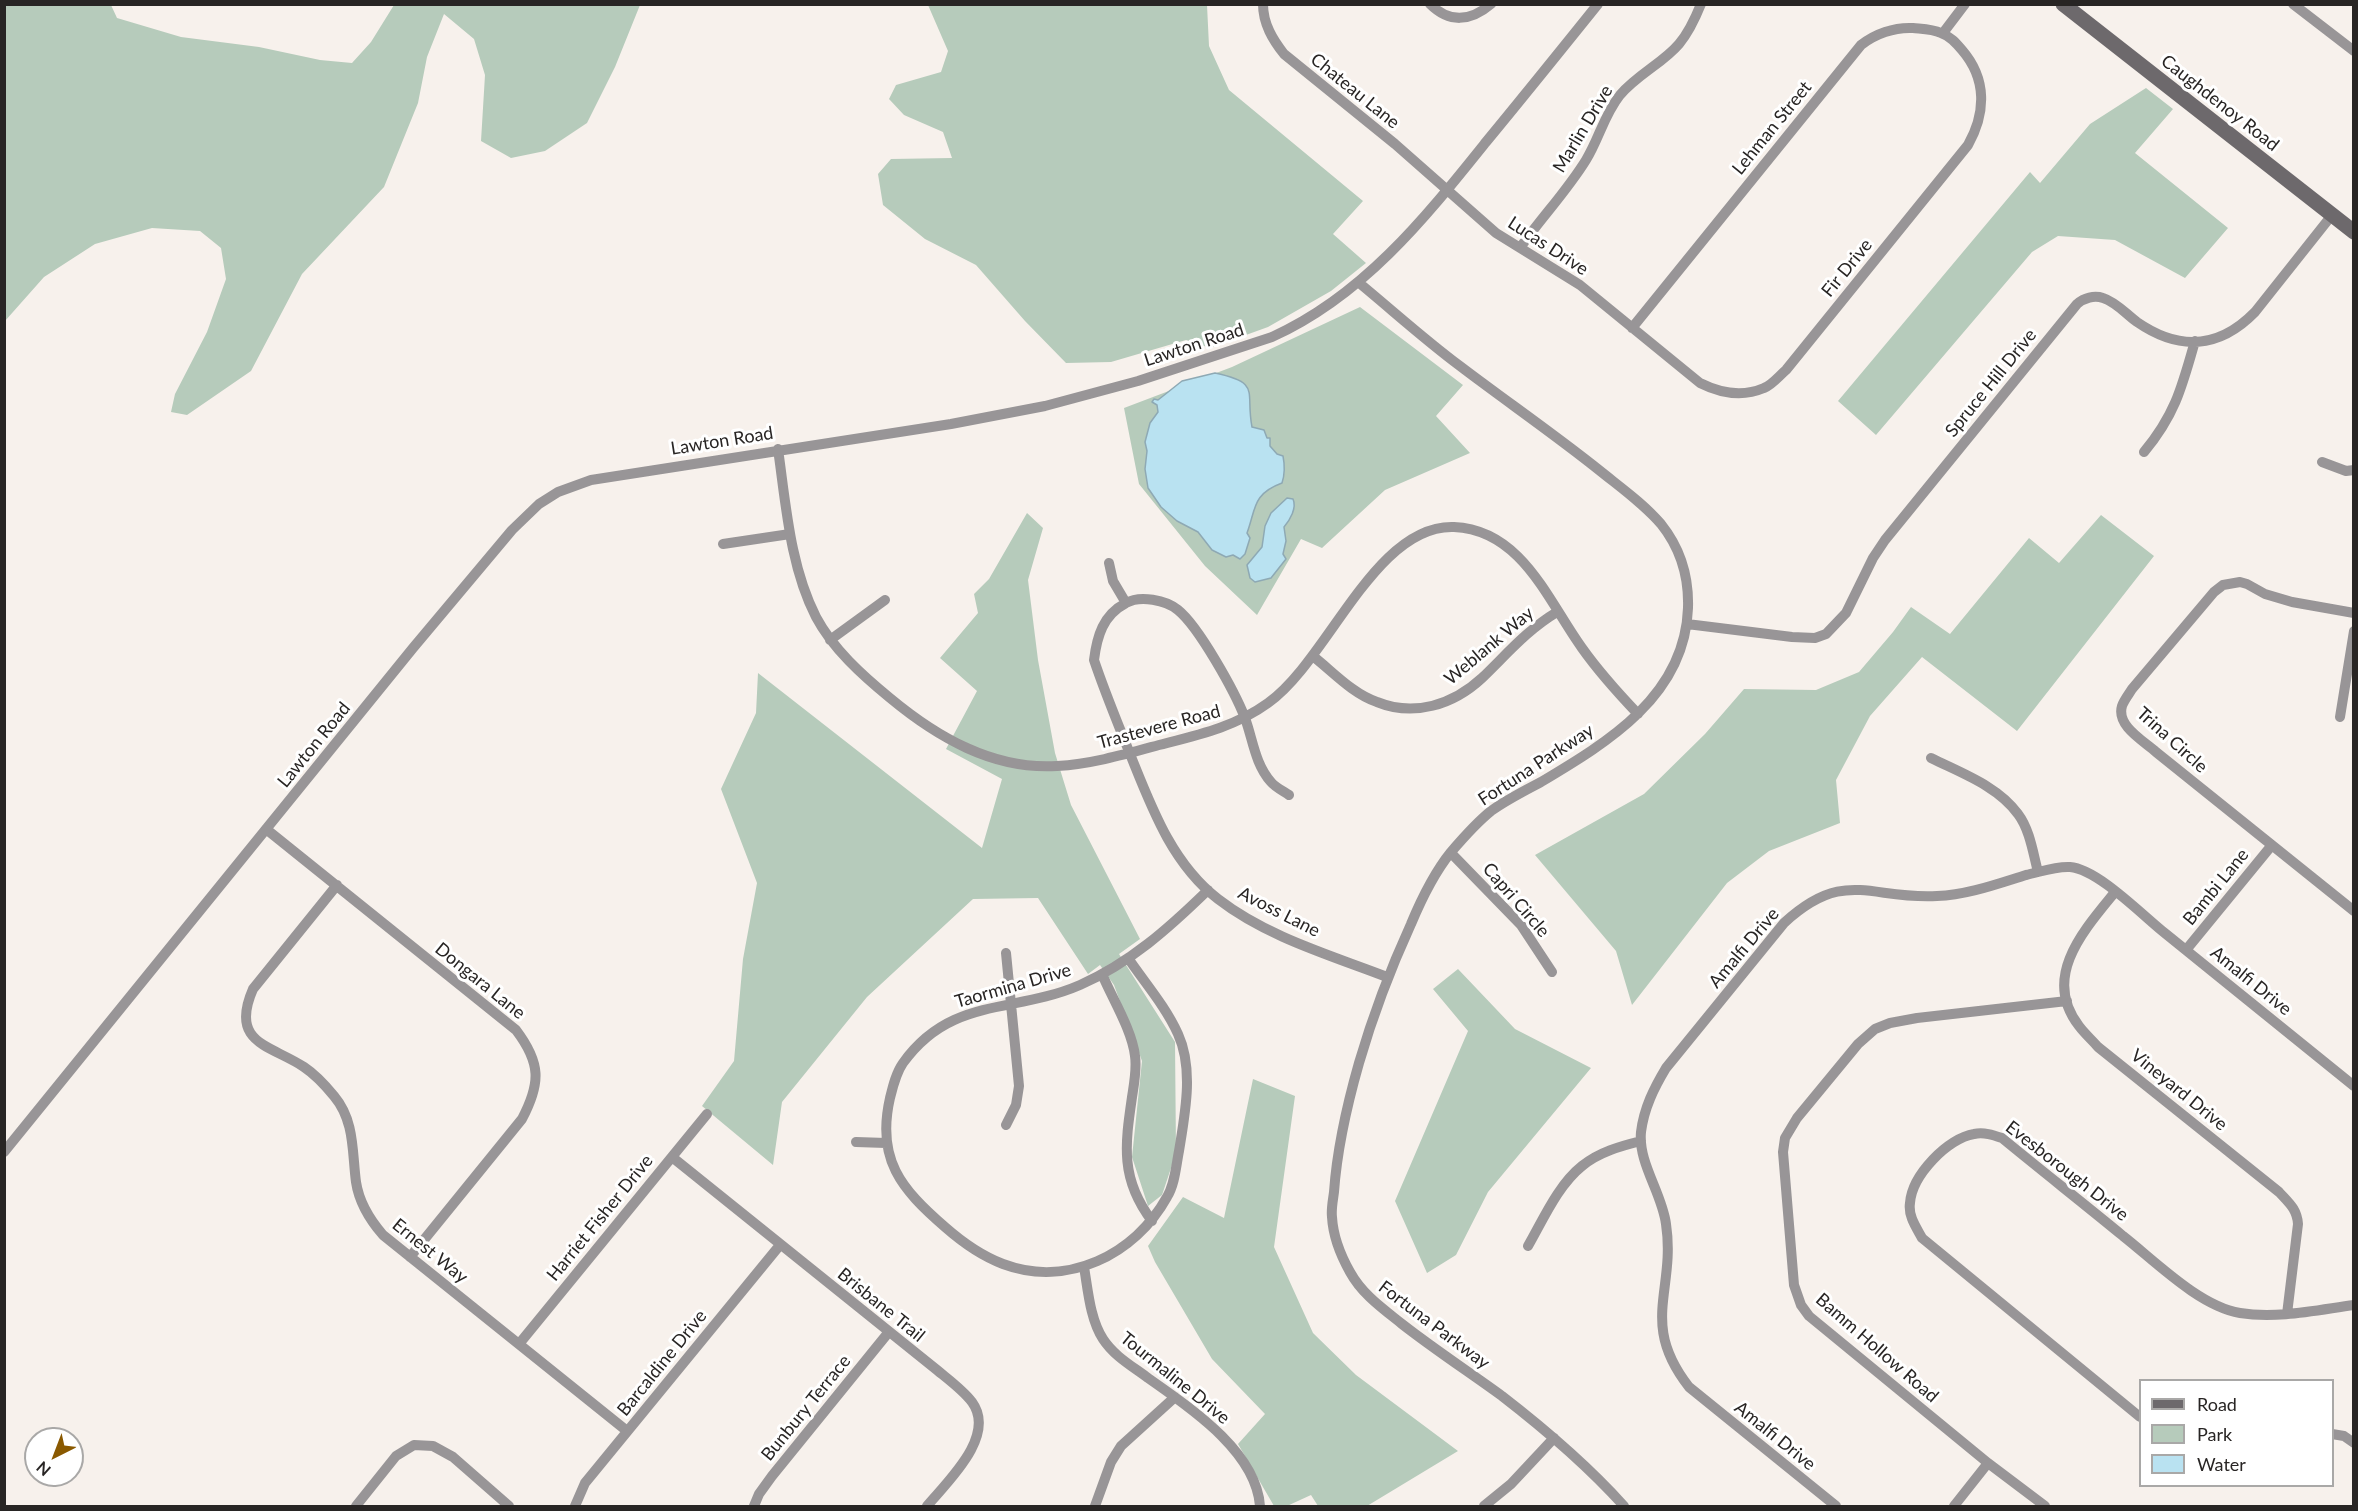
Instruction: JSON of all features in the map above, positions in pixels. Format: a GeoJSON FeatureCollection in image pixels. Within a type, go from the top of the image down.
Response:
{"type":"FeatureCollection","features":[{"type":"Feature","properties":{"kind":"street","name":"Chateau Lane"},"geometry":{"type":"LineString","coordinates":[[1263,4],[1272,39],[1284,54],[1395,144],[1447,191]]}},
{"type":"Feature","properties":{"kind":"street"},"geometry":{"type":"LineString","coordinates":[[1430,4],[1440,14],[1454,18],[1471,16],[1483,11],[1491,4]]}},
{"type":"Feature","properties":{"kind":"street","name":"Lawton Road"},"geometry":{"type":"LineString","coordinates":[[4,1152],[512,530],[539,504],[558,492],[591,480],[951,424],[1089,396],[1272,337],[1301,324],[1333,303],[1394,249],[1447,191],[1598,4]]}},
{"type":"Feature","properties":{"kind":"street","name":"Marlin Drive"},"geometry":{"type":"LineString","coordinates":[[1520,248],[1588,157],[1605,118],[1618,97],[1636,78],[1678,46],[1691,28],[1701,4]]}},
{"type":"Feature","properties":{"kind":"street"},"geometry":{"type":"LineString","coordinates":[[1942,33],[1965,4]]}},
{"type":"Feature","properties":{"kind":"street","name":"Caughdenoy Road"},"geometry":{"type":"LineString","coordinates":[[2063,4],[2354,232]]}},
{"type":"Feature","properties":{"kind":"street"},"geometry":{"type":"LineString","coordinates":[[2294,4],[2354,51]]}},
{"type":"Feature","properties":{"kind":"street","name":"Lehman Street"},"geometry":{"type":"LineString","coordinates":[[1632,328],[1861,45],[1884,32],[1905,28],[1942,33]]}},
{"type":"Feature","properties":{"kind":"street","name":"Fir Drive"},"geometry":{"type":"LineString","coordinates":[[1632,328],[1700,383],[1722,392],[1737,393],[1764,389],[1786,370],[1968,145],[1977,129],[1983,98],[1978,75],[1964,53],[1942,33]]}},
{"type":"Feature","properties":{"kind":"street","name":"Lucas Drive"},"geometry":{"type":"LineString","coordinates":[[1447,191],[1496,233],[1580,285],[1632,328]]}},
{"type":"Feature","properties":{"kind":"street","name":"Spruce Hill Drive"},"geometry":{"type":"LineString","coordinates":[[1687,624],[1792,637],[1815,638],[1826,634],[1846,614],[1873,558],[1885,540],[2081,301],[2101,297],[2151,331],[2179,342],[2207,340],[2226,334],[2242,325],[2332,215]]}},
{"type":"Feature","properties":{"kind":"street","name":"Fortuna Parkway"},"geometry":{"type":"LineString","coordinates":[[1358,282],[1457,364],[1546,428],[1634,498],[1661,524],[1676,547],[1684,567],[1688,592],[1687,624],[1679,657],[1671,674],[1638,714],[1587,754],[1492,811],[1473,827],[1451,853],[1420,904],[1387,977],[1369,1030],[1344,1123],[1335,1173],[1332,1217],[1338,1244],[1350,1272],[1363,1291],[1377,1305],[1573,1453],[1624,1506]]}},
{"type":"Feature","properties":{"kind":"street"},"geometry":{"type":"LineString","coordinates":[[2144,452],[2165,425],[2178,400],[2195,341]]}},
{"type":"Feature","properties":{"kind":"street","name":"Trastevere Road"},"geometry":{"type":"LineString","coordinates":[[778,450],[790,534],[806,594],[817,619],[830,640],[875,686],[922,724],[954,743],[992,757],[1030,765],[1055,766],[1094,761],[1216,730],[1245,718],[1270,702],[1290,685],[1314,657],[1382,564],[1402,544],[1416,536],[1453,527],[1475,530],[1495,537],[1514,551],[1527,565],[1557,612],[1609,684],[1638,714]]}},
{"type":"Feature","properties":{"kind":"street"},"geometry":{"type":"LineString","coordinates":[[2322,462],[2346,471],[2354,470]]}},
{"type":"Feature","properties":{"kind":"street"},"geometry":{"type":"LineString","coordinates":[[723,544],[790,534]]}},
{"type":"Feature","properties":{"kind":"street"},"geometry":{"type":"LineString","coordinates":[[1109,563],[1113,581],[1126,603],[1142,599],[1162,602],[1176,608],[1189,620],[1212,656],[1245,718],[1254,752],[1270,781],[1289,795]]}},
{"type":"Feature","properties":{"kind":"street","name":"Trina Circle"},"geometry":{"type":"LineString","coordinates":[[2354,613],[2292,602],[2265,594],[2247,584],[2223,585],[2214,592],[2132,689],[2122,705],[2121,715],[2125,725],[2354,911]]}},
{"type":"Feature","properties":{"kind":"street"},"geometry":{"type":"LineString","coordinates":[[830,640],[885,600]]}},
{"type":"Feature","properties":{"kind":"street","name":"Avoss Lane"},"geometry":{"type":"LineString","coordinates":[[1126,603],[1116,609],[1104,623],[1096,638],[1094,660],[1164,834],[1188,868],[1208,890],[1248,919],[1296,942],[1387,977]]}},
{"type":"Feature","properties":{"kind":"street","name":"Weblank Way"},"geometry":{"type":"LineString","coordinates":[[1314,657],[1357,691],[1376,702],[1400,708],[1423,708],[1445,703],[1459,696],[1481,679],[1535,626],[1557,612]]}},
{"type":"Feature","properties":{"kind":"street"},"geometry":{"type":"LineString","coordinates":[[2340,717],[2354,631]]}},
{"type":"Feature","properties":{"kind":"street"},"geometry":{"type":"LineString","coordinates":[[1931,758],[1973,779],[2002,797],[2019,815],[2028,835],[2038,872]]}},
{"type":"Feature","properties":{"kind":"street","name":"Dongara Lane"},"geometry":{"type":"LineString","coordinates":[[266,829],[516,1030],[533,1056],[536,1086],[522,1119],[410,1257]]}},
{"type":"Feature","properties":{"kind":"street","name":"Bambi Lane"},"geometry":{"type":"LineString","coordinates":[[2186,950],[2272,846]]}},
{"type":"Feature","properties":{"kind":"street","name":"Capri Circle"},"geometry":{"type":"LineString","coordinates":[[1451,853],[1521,925],[1552,972]]}},
{"type":"Feature","properties":{"kind":"street","name":"Amalfi Drive"},"geometry":{"type":"LineString","coordinates":[[1836,1506],[1695,1392],[1674,1368],[1662,1334],[1661,1311],[1668,1253],[1666,1224],[1641,1141],[1646,1109],[1653,1088],[1666,1068],[1784,923],[1800,908],[1838,891],[1864,889],[1936,896],[1963,893],[2038,872],[2071,867],[2087,872],[2115,892],[2354,1086]]}},
{"type":"Feature","properties":{"kind":"street","name":"Ernest Way"},"geometry":{"type":"LineString","coordinates":[[337,885],[252,989],[245,1016],[249,1030],[268,1050],[302,1066],[322,1081],[338,1101],[347,1118],[353,1142],[356,1184],[372,1222],[382,1235],[627,1431]]}},
{"type":"Feature","properties":{"kind":"street","name":"Taormina Drive"},"geometry":{"type":"LineString","coordinates":[[1128,958],[1179,1035],[1186,1073],[1181,1137],[1174,1181],[1168,1196],[1152,1221],[1123,1248],[1105,1259],[1084,1267],[1036,1272],[1004,1265],[978,1252],[918,1203],[896,1174],[886,1143],[886,1113],[893,1085],[901,1066],[917,1044],[954,1019],[1066,990],[1102,974],[1170,927],[1208,890]]}},
{"type":"Feature","properties":{"kind":"street","name":"Vineyard Drive"},"geometry":{"type":"LineString","coordinates":[[2115,892],[2084,929],[2073,948],[2066,968],[2067,1001],[2079,1026],[2098,1047],[2270,1185],[2294,1207],[2298,1224],[2287,1314]]}},
{"type":"Feature","properties":{"kind":"street"},"geometry":{"type":"LineString","coordinates":[[1005,1125],[1016,1105],[1019,1086],[1006,953]]}},
{"type":"Feature","properties":{"kind":"street"},"geometry":{"type":"LineString","coordinates":[[1102,974],[1136,1054],[1136,1071],[1126,1139],[1127,1168],[1142,1208],[1152,1221]]}},
{"type":"Feature","properties":{"kind":"street","name":"Bamm Hollow Road"},"geometry":{"type":"LineString","coordinates":[[2045,1506],[1988,1463],[1809,1316],[1801,1305],[1794,1285],[1782,1152],[1785,1138],[1797,1118],[1858,1044],[1875,1029],[1890,1023],[1917,1018],[2067,1001]]}},
{"type":"Feature","properties":{"kind":"street","name":"Harriet Fisher Drive"},"geometry":{"type":"LineString","coordinates":[[519,1344],[707,1114]]}},
{"type":"Feature","properties":{"kind":"street","name":"Evesborough Drive"},"geometry":{"type":"LineString","coordinates":[[2139,1416],[1922,1238],[1911,1218],[1909,1204],[1922,1173],[1943,1149],[1960,1138],[1976,1133],[1990,1133],[2002,1138],[2198,1294],[2218,1306],[2238,1313],[2261,1316],[2354,1305]]}},
{"type":"Feature","properties":{"kind":"street"},"geometry":{"type":"LineString","coordinates":[[1528,1246],[1570,1177],[1583,1165],[1613,1149],[1641,1141]]}},
{"type":"Feature","properties":{"kind":"street"},"geometry":{"type":"LineString","coordinates":[[856,1142],[886,1143]]}},
{"type":"Feature","properties":{"kind":"street","name":"Brisbane Trail"},"geometry":{"type":"LineString","coordinates":[[672,1157],[958,1388],[973,1404],[979,1418],[979,1431],[969,1455],[927,1506]]}},
{"type":"Feature","properties":{"kind":"street","name":"Barcaldine Drive"},"geometry":{"type":"LineString","coordinates":[[575,1506],[585,1483],[780,1245]]}},
{"type":"Feature","properties":{"kind":"street","name":"Tourmaline Drive"},"geometry":{"type":"LineString","coordinates":[[1084,1267],[1092,1309],[1103,1338],[1114,1353],[1204,1420],[1234,1449],[1254,1484],[1260,1506]]}},
{"type":"Feature","properties":{"kind":"street","name":"Bunbury Terrace"},"geometry":{"type":"LineString","coordinates":[[754,1506],[759,1494],[772,1476],[888,1333]]}},
{"type":"Feature","properties":{"kind":"street"},"geometry":{"type":"LineString","coordinates":[[1095,1506],[1111,1462],[1121,1446],[1175,1398]]}},
{"type":"Feature","properties":{"kind":"street"},"geometry":{"type":"LineString","coordinates":[[2334,1434],[2344,1436],[2354,1443]]}},
{"type":"Feature","properties":{"kind":"street"},"geometry":{"type":"LineString","coordinates":[[1484,1506],[1511,1484],[1554,1438]]}},
{"type":"Feature","properties":{"kind":"street"},"geometry":{"type":"LineString","coordinates":[[356,1506],[396,1456],[414,1445],[433,1446],[453,1457],[509,1506]]}},
{"type":"Feature","properties":{"kind":"street"},"geometry":{"type":"LineString","coordinates":[[1954,1506],[1988,1463]]}},
{"type":"Feature","properties":{"kind":"green space"},"geometry":{"type":"Polygon","coordinates":[[[5,4],[111,5],[117,18],[181,37],[259,47],[320,60],[352,63],[371,42],[394,5],[640,5],[615,67],[587,123],[545,151],[511,158],[481,141],[485,75],[474,39],[444,14],[427,57],[418,103],[384,187],[302,274],[251,371],[187,415],[171,412],[175,394],[207,332],[226,279],[221,248],[200,231],[152,228],[95,244],[44,277],[5,321],[5,4]]]}},
{"type":"Feature","properties":{"kind":"green space"},"geometry":{"type":"Polygon","coordinates":[[[928,5],[1207,5],[1209,46],[1229,90],[1363,201],[1333,234],[1366,263],[1331,291],[1268,327],[1210,348],[1186,340],[1111,362],[1066,363],[976,265],[925,239],[883,205],[878,174],[891,159],[952,158],[943,132],[904,115],[889,99],[896,85],[941,72],[948,51],[928,5]]]}},
{"type":"Feature","properties":{"kind":"green space"},"geometry":{"type":"Polygon","coordinates":[[[2146,88],[2173,109],[2135,153],[2228,228],[2185,278],[2115,240],[2058,236],[2032,252],[1876,435],[1838,401],[2030,172],[2040,183],[2090,124],[2146,88]]]}},
{"type":"Feature","properties":{"kind":"green space"},"geometry":{"type":"Polygon","coordinates":[[[1360,307],[1463,385],[1436,416],[1470,453],[1385,490],[1322,548],[1301,539],[1257,615],[1205,566],[1139,484],[1124,408],[1232,367],[1360,307]]]}},
{"type":"Feature","properties":{"kind":"green space"},"geometry":{"type":"Polygon","coordinates":[[[1027,513],[1043,528],[1028,580],[1038,660],[1055,753],[1071,805],[1140,939],[1119,954],[1175,1042],[1176,1153],[1162,1195],[1148,1206],[1132,1157],[1142,1061],[1114,985],[1100,965],[1088,974],[1038,898],[973,899],[867,997],[782,1102],[773,1165],[702,1106],[734,1061],[743,959],[757,883],[721,789],[756,713],[758,673],[982,848],[1002,779],[946,749],[977,691],[940,658],[978,613],[974,594],[989,579],[1027,513]]]}},
{"type":"Feature","properties":{"kind":"green space"},"geometry":{"type":"Polygon","coordinates":[[[2101,515],[2154,556],[2017,731],[1922,657],[1870,716],[1836,780],[1840,823],[1769,851],[1727,883],[1632,1005],[1616,951],[1535,855],[1644,794],[1705,734],[1744,689],[1816,690],[1859,672],[1911,607],[1950,634],[2029,538],[2059,563],[2101,515]]]}},
{"type":"Feature","properties":{"kind":"green space"},"geometry":{"type":"Polygon","coordinates":[[[1458,969],[1515,1029],[1591,1068],[1488,1192],[1456,1255],[1427,1273],[1395,1201],[1468,1031],[1433,989],[1458,969]]]}},
{"type":"Feature","properties":{"kind":"green space"},"geometry":{"type":"Polygon","coordinates":[[[1253,1079],[1295,1096],[1274,1247],[1313,1333],[1356,1375],[1458,1451],[1367,1506],[1318,1506],[1311,1495],[1287,1506],[1274,1506],[1238,1444],[1265,1414],[1212,1359],[1148,1246],[1183,1197],[1224,1218],[1253,1079]]]}},
{"type":"Feature","properties":{"kind":"water"},"geometry":{"type":"Polygon","coordinates":[[[1215,373],[1246,385],[1250,397],[1252,427],[1264,430],[1267,438],[1270,438],[1270,446],[1277,454],[1283,456],[1284,460],[1282,483],[1272,487],[1260,497],[1247,533],[1250,538],[1245,554],[1240,559],[1233,555],[1226,557],[1212,550],[1198,532],[1177,521],[1161,507],[1148,488],[1145,469],[1147,451],[1145,442],[1150,423],[1158,412],[1157,405],[1152,402],[1154,399],[1158,400],[1182,381],[1215,373]]]}},
{"type":"Feature","properties":{"kind":"water"},"geometry":{"type":"Polygon","coordinates":[[[1287,498],[1293,499],[1294,506],[1291,517],[1284,527],[1286,541],[1283,554],[1286,559],[1271,578],[1255,582],[1250,578],[1247,565],[1262,547],[1265,526],[1271,513],[1287,498]]]}}]}
